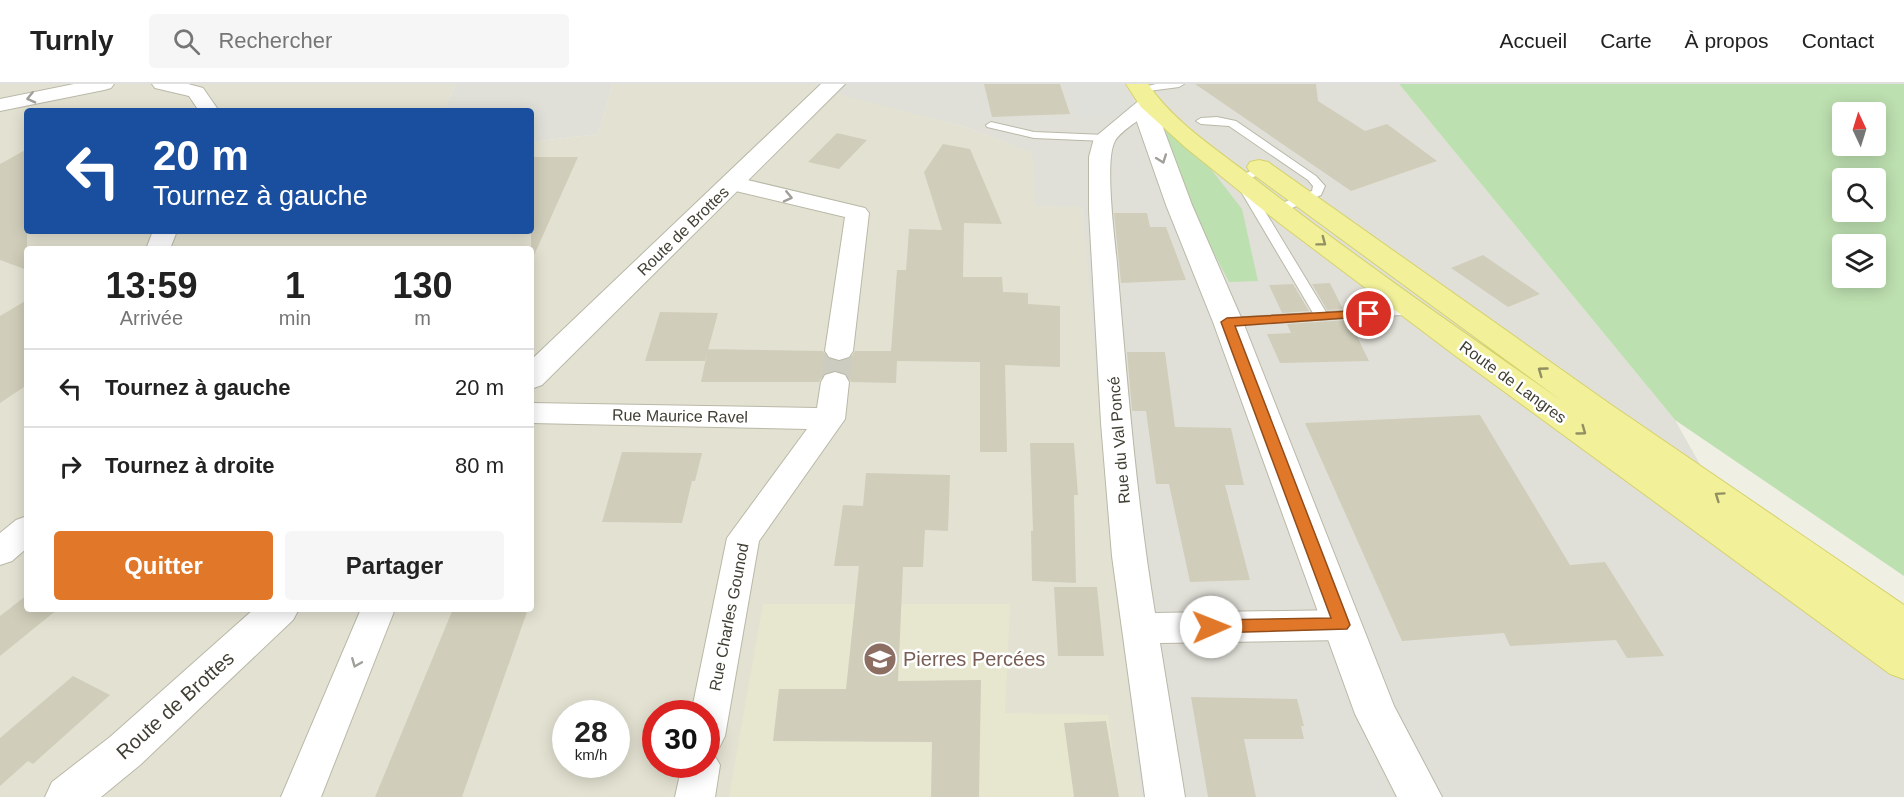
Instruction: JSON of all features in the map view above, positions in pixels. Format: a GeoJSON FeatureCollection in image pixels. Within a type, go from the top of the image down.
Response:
{"type":"FeatureCollection","features":[{"type":"Feature","properties":{"kind":"main road"},"geometry":{"type":"LineString","coordinates":[[1156,88],[1209,128],[1250,174]]}},
{"type":"Feature","properties":{"kind":"main road","name":"Route de Langres"},"geometry":{"type":"LineString","coordinates":[[1156,88],[1193,142],[1250,174],[1291,204],[1416,311],[1904,662]]}},
{"type":"Feature","properties":{"kind":"main road"},"geometry":{"type":"LineString","coordinates":[[1291,204],[1608,418],[1904,626]]}},
{"type":"Feature","properties":{"kind":"street"},"geometry":{"type":"LineString","coordinates":[[0,105],[104,84]]}},
{"type":"Feature","properties":{"kind":"street"},"geometry":{"type":"LineString","coordinates":[[162,84],[196,92],[207,108]]}},
{"type":"Feature","properties":{"kind":"street","name":"Route de Brottes"},"geometry":{"type":"LineString","coordinates":[[534,375],[834,84]]}},
{"type":"Feature","properties":{"kind":"street"},"geometry":{"type":"LineString","coordinates":[[1105,138],[1156,88]]}},
{"type":"Feature","properties":{"kind":"street"},"geometry":{"type":"LineString","coordinates":[[1156,88],[1149,122],[1179,204],[1227,322],[1376,714],[1420,797]]}},
{"type":"Feature","properties":{"kind":"street","name":"Rue du Val Poncé"},"geometry":{"type":"LineString","coordinates":[[1105,138],[1100,157],[1101,211],[1116,423],[1129,556],[1166,797]]}},
{"type":"Feature","properties":{"kind":"street"},"geometry":{"type":"LineString","coordinates":[[732,183],[857,213],[839,351]]}},
{"type":"Feature","properties":{"kind":"street","name":"Rue Charles Gounod"},"geometry":{"type":"LineString","coordinates":[[713,700],[743,537],[830,419],[835,382]]}},
{"type":"Feature","properties":{"kind":"street","name":"Rue Maurice Ravel"},"geometry":{"type":"LineString","coordinates":[[534,413],[830,419]]}},
{"type":"Feature","properties":{"kind":"street"},"geometry":{"type":"LineString","coordinates":[[0,552],[24,531]]}},
{"type":"Feature","properties":{"kind":"street","name":"Route de Brottes"},"geometry":{"type":"LineString","coordinates":[[67,797],[124,751],[277,612]]}},
{"type":"Feature","properties":{"kind":"street"},"geometry":{"type":"LineString","coordinates":[[301,797],[377,612]]}},
{"type":"Feature","properties":{"kind":"street"},"geometry":{"type":"LineString","coordinates":[[1140,628],[1342,625]]}},
{"type":"Feature","properties":{"kind":"street"},"geometry":{"type":"LineString","coordinates":[[695,797],[699,778]]}},
{"type":"Feature","properties":{"kind":"lane"},"geometry":{"type":"LineString","coordinates":[[1209,128],[1217,120],[1232,123],[1312,178],[1319,186],[1317,192],[1291,204]]}},
{"type":"Feature","properties":{"kind":"lane"},"geometry":{"type":"LineString","coordinates":[[991,125],[1034,135],[1105,138]]}},
{"type":"Feature","properties":{"kind":"lane"},"geometry":{"type":"LineString","coordinates":[[1250,174],[1322,316]]}},
{"type":"Feature","properties":{"kind":"lane"},"geometry":{"type":"LineString","coordinates":[[1227,322],[1416,311]]}},
{"type":"Feature","properties":{"kind":"lane"},"geometry":{"type":"LineString","coordinates":[[1714,526],[1736,530],[1758,540],[1896,639],[1904,642]]}},
{"type":"Feature","properties":{"kind":"shaded area"},"geometry":{"type":"Polygon","coordinates":[[[0,84],[455,84],[445,108],[24,108],[24,234],[534,234],[534,142],[598,134],[613,84],[818,84],[815,87],[966,127],[1033,153],[1082,207],[1147,797],[0,797],[0,84]]]}},
{"type":"Feature","properties":{"kind":"shaded area"},"geometry":{"type":"Polygon","coordinates":[[[455,84],[613,84],[598,134],[534,142],[534,108],[445,108],[455,84]]]}},
{"type":"Feature","properties":{"kind":"shaded area"},"geometry":{"type":"Polygon","coordinates":[[[818,84],[1399,84],[1675,420],[1749,551],[1904,665],[1904,797],[1141,797],[1107,509],[1082,207],[1035,206],[1032,153],[966,127],[814,88],[818,84]]]}},
{"type":"Feature","properties":{"kind":"shaded area"},"geometry":{"type":"Polygon","coordinates":[[[1066,84],[1125,84],[1138,114],[1079,117],[1066,84]]]}},
{"type":"Feature","properties":{"kind":"shaded area","name":"Pierres Percées"},"geometry":{"type":"Polygon","coordinates":[[[763,604],[1010,604],[1005,713],[1108,715],[1118,797],[729,797],[763,604]]]}},
{"type":"Feature","properties":{"kind":"green space"},"geometry":{"type":"Polygon","coordinates":[[[1399,84],[1904,84],[1904,576],[1675,420],[1399,84]]]}},
{"type":"Feature","properties":{"kind":"green space"},"geometry":{"type":"Polygon","coordinates":[[[1171,131],[1207,164],[1242,209],[1258,281],[1229,282],[1178,184],[1160,132],[1171,131]]]}},
{"type":"Feature","properties":{"kind":"building"},"geometry":{"type":"Polygon","coordinates":[[[984,84],[1060,84],[1070,114],[992,117],[984,84]]]}},
{"type":"Feature","properties":{"kind":"building"},"geometry":{"type":"Polygon","coordinates":[[[1195,84],[1316,84],[1318,101],[1365,131],[1387,124],[1437,161],[1351,191],[1195,84]]]}},
{"type":"Feature","properties":{"kind":"building"},"geometry":{"type":"Polygon","coordinates":[[[837,133],[867,140],[839,169],[808,162],[837,133]]]}},
{"type":"Feature","properties":{"kind":"building"},"geometry":{"type":"Polygon","coordinates":[[[943,144],[970,149],[1002,224],[964,223],[963,277],[1002,277],[1003,292],[1028,293],[1028,304],[1060,306],[1060,367],[1005,365],[1007,452],[980,452],[980,362],[897,361],[896,383],[851,382],[847,374],[836,370],[824,373],[819,382],[701,382],[708,349],[823,351],[828,359],[838,362],[850,359],[855,351],[891,351],[897,270],[906,270],[909,229],[942,230],[924,172],[943,144]]]}},
{"type":"Feature","properties":{"kind":"building"},"geometry":{"type":"Polygon","coordinates":[[[24,151],[24,234],[27,234],[27,246],[24,246],[24,269],[0,260],[0,164],[24,151]]]}},
{"type":"Feature","properties":{"kind":"building"},"geometry":{"type":"Polygon","coordinates":[[[534,157],[578,157],[534,255],[534,246],[531,246],[531,234],[534,234],[534,157]]]}},
{"type":"Feature","properties":{"kind":"building"},"geometry":{"type":"Polygon","coordinates":[[[1114,213],[1147,213],[1150,227],[1166,227],[1186,280],[1121,283],[1114,213]]]}},
{"type":"Feature","properties":{"kind":"building"},"geometry":{"type":"Polygon","coordinates":[[[1483,255],[1540,294],[1508,307],[1451,268],[1483,255]]]}},
{"type":"Feature","properties":{"kind":"building"},"geometry":{"type":"Polygon","coordinates":[[[1330,283],[1343,309],[1327,310],[1312,284],[1330,283]]]}},
{"type":"Feature","properties":{"kind":"building"},"geometry":{"type":"Polygon","coordinates":[[[1293,284],[1309,311],[1282,313],[1269,285],[1293,284]]]}},
{"type":"Feature","properties":{"kind":"building"},"geometry":{"type":"Polygon","coordinates":[[[24,302],[24,387],[0,403],[0,316],[24,302]]]}},
{"type":"Feature","properties":{"kind":"building"},"geometry":{"type":"Polygon","coordinates":[[[660,312],[718,313],[705,361],[645,361],[660,312]]]}},
{"type":"Feature","properties":{"kind":"building"},"geometry":{"type":"Polygon","coordinates":[[[1349,320],[1369,361],[1280,363],[1267,334],[1291,333],[1287,324],[1349,320]]]}},
{"type":"Feature","properties":{"kind":"building"},"geometry":{"type":"Polygon","coordinates":[[[1127,352],[1165,352],[1175,427],[1231,428],[1244,485],[1225,485],[1250,580],[1190,582],[1169,484],[1156,484],[1146,411],[1132,411],[1127,352]]]}},
{"type":"Feature","properties":{"kind":"building"},"geometry":{"type":"Polygon","coordinates":[[[1480,415],[1570,565],[1605,562],[1664,656],[1627,658],[1616,640],[1510,646],[1504,633],[1402,641],[1305,423],[1480,415]]]}},
{"type":"Feature","properties":{"kind":"building"},"geometry":{"type":"Polygon","coordinates":[[[1030,443],[1074,443],[1078,495],[1074,495],[1076,583],[1032,581],[1030,443]]]}},
{"type":"Feature","properties":{"kind":"building"},"geometry":{"type":"Polygon","coordinates":[[[622,452],[702,453],[695,481],[692,481],[682,523],[602,522],[622,452]]]}},
{"type":"Feature","properties":{"kind":"building"},"geometry":{"type":"Polygon","coordinates":[[[866,473],[950,475],[948,531],[925,530],[923,567],[903,567],[898,681],[981,680],[979,797],[931,797],[932,742],[773,741],[779,689],[846,689],[859,566],[834,566],[843,505],[863,506],[866,473]]]}},
{"type":"Feature","properties":{"kind":"building"},"geometry":{"type":"Polygon","coordinates":[[[1054,587],[1097,587],[1104,656],[1058,656],[1054,587]]]}},
{"type":"Feature","properties":{"kind":"building"},"geometry":{"type":"Polygon","coordinates":[[[24,597],[24,612],[54,612],[0,656],[0,616],[24,597]]]}},
{"type":"Feature","properties":{"kind":"building"},"geometry":{"type":"Polygon","coordinates":[[[452,612],[527,612],[462,797],[375,797],[452,612]]]}},
{"type":"Feature","properties":{"kind":"building"},"geometry":{"type":"Polygon","coordinates":[[[73,676],[110,695],[33,764],[28,761],[0,786],[0,738],[73,676]]]}},
{"type":"Feature","properties":{"kind":"building"},"geometry":{"type":"Polygon","coordinates":[[[1191,697],[1297,699],[1304,726],[1301,726],[1304,739],[1244,739],[1256,797],[1208,797],[1191,697]]]}},
{"type":"Feature","properties":{"kind":"building"},"geometry":{"type":"Polygon","coordinates":[[[1106,721],[1119,797],[1074,797],[1064,723],[1106,721]]]}},
{"type":"Feature","properties":{"kind":"tunnel"},"geometry":{"type":"LineString","coordinates":[[835,382],[839,351]]}},
{"type":"Feature","properties":{"kind":"place","name":"Pierres Percées"},"geometry":{"type":"Point","coordinates":[880,659]}},
{"type":"Feature","properties":{"kind":"route"},"geometry":{"type":"LineString","coordinates":[[1211,627],[1342,625],[1227,322],[1369,314]]}}]}
